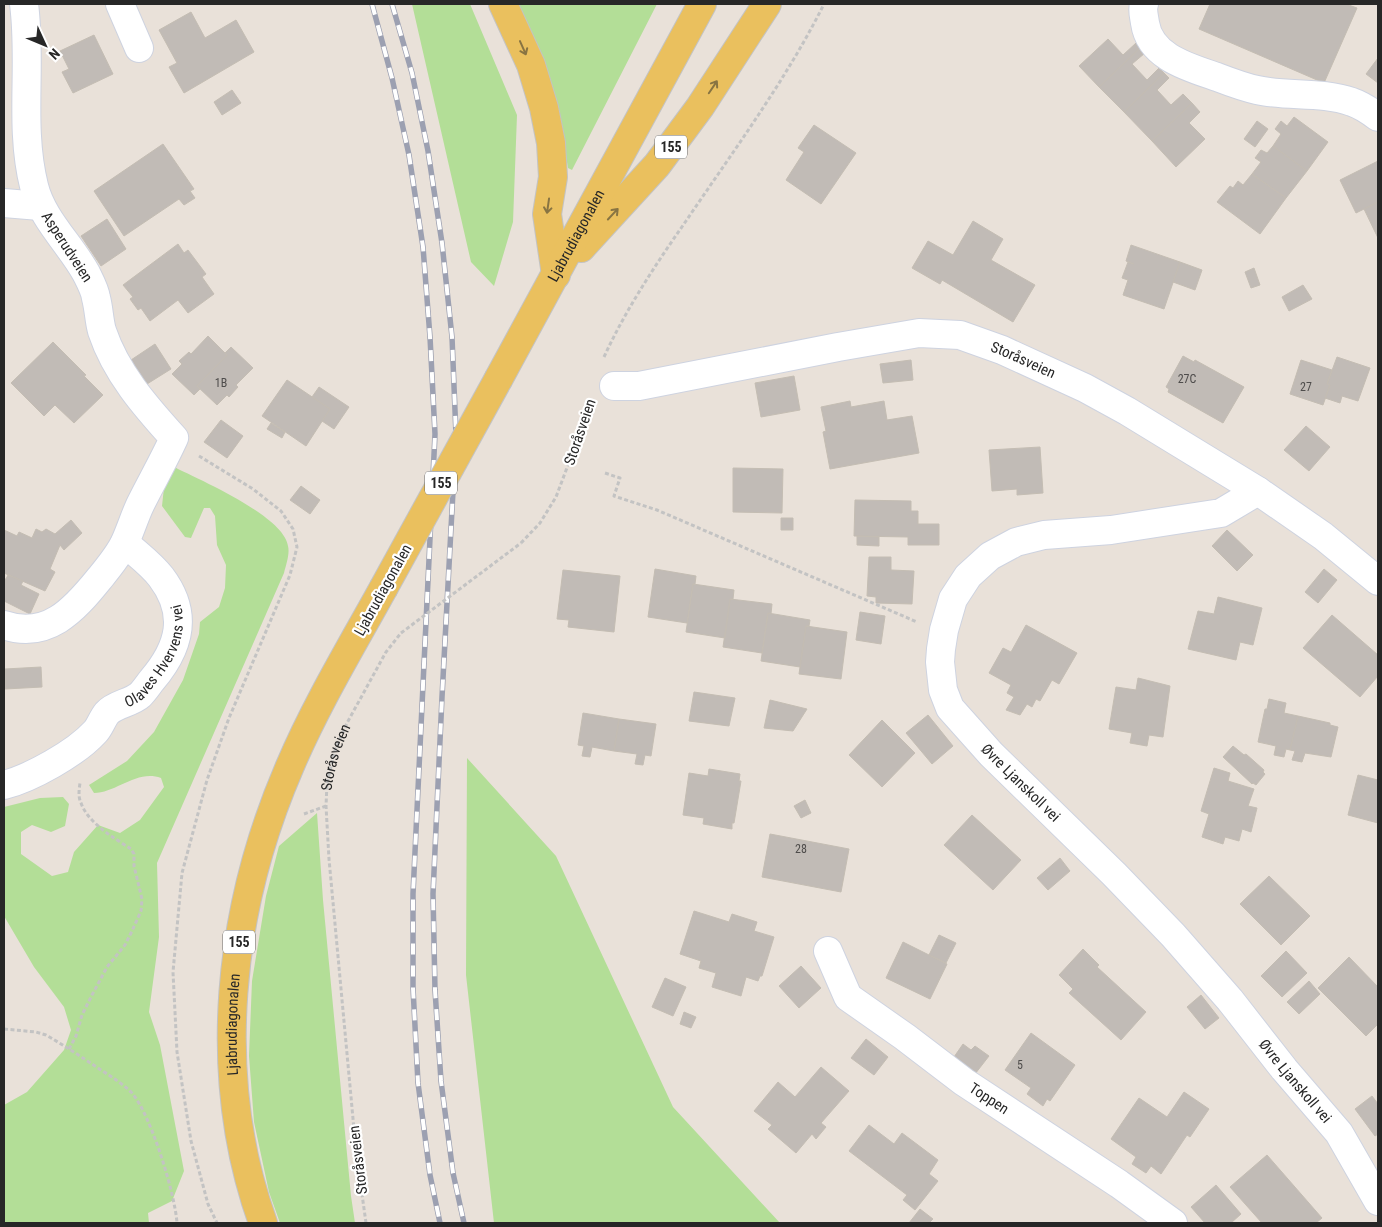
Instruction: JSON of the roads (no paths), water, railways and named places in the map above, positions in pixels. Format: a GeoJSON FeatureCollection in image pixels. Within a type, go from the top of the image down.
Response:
{"type":"FeatureCollection","features":[{"type":"Feature","properties":{"kind":"main road"},"geometry":{"type":"LineString","coordinates":[[503,4],[530,64],[544,108],[551,143],[553,177],[547,214],[556,275]]}},
{"type":"Feature","properties":{"kind":"main road","name":"Ljabrudiagonalen"},"geometry":{"type":"LineString","coordinates":[[263,1223],[248,1175],[234,1091],[232,1009],[242,924],[275,801],[290,764],[332,682],[556,275],[702,4]]}},
{"type":"Feature","properties":{"kind":"main road","name":"155"},"geometry":{"type":"LineString","coordinates":[[556,275],[657,165],[700,107],[767,4]]}},
{"type":"Feature","properties":{"kind":"street","name":"Asperudveien"},"geometry":{"type":"LineString","coordinates":[[24,4],[28,154],[40,206],[86,273],[96,295],[102,330],[114,361],[150,413],[174,438],[140,505],[125,544]]}},
{"type":"Feature","properties":{"kind":"street"},"geometry":{"type":"LineString","coordinates":[[120,4],[139,48]]}},
{"type":"Feature","properties":{"kind":"street"},"geometry":{"type":"LineString","coordinates":[[1144,4],[1146,32],[1159,51],[1170,59],[1256,90],[1291,95],[1324,96],[1351,101],[1378,116]]}},
{"type":"Feature","properties":{"kind":"street"},"geometry":{"type":"LineString","coordinates":[[4,203],[40,206]]}},
{"type":"Feature","properties":{"kind":"street","name":"Storåsveien"},"geometry":{"type":"LineString","coordinates":[[608,375],[639,386],[838,346],[919,333],[960,335],[1002,350],[1085,388],[1127,411],[1258,491],[1323,536],[1378,581]]}},
{"type":"Feature","properties":{"kind":"street","name":"Øvre Ljanskoll vei"},"geometry":{"type":"LineString","coordinates":[[1258,491],[1221,513],[1111,530],[1044,535],[1016,542],[990,556],[968,576],[953,599],[944,630],[940,662],[943,690],[950,708],[991,754],[1114,874],[1218,985],[1339,1133],[1378,1201]]}},
{"type":"Feature","properties":{"kind":"street"},"geometry":{"type":"LineString","coordinates":[[4,624],[12,628],[36,628],[57,621],[74,609],[90,591],[125,544]]}},
{"type":"Feature","properties":{"kind":"street","name":"Olaves Hvervens vei"},"geometry":{"type":"LineString","coordinates":[[4,785],[39,771],[69,753],[95,732],[108,711],[139,696],[166,663],[174,645],[178,629],[177,613],[172,595],[161,576],[125,544]]}},
{"type":"Feature","properties":{"kind":"street","name":"Toppen"},"geometry":{"type":"LineString","coordinates":[[828,951],[848,996],[964,1082],[1119,1184],[1173,1223]]}},
{"type":"Feature","properties":{"kind":"railway"},"geometry":{"type":"LineString","coordinates":[[372,4],[392,78],[409,155],[423,247],[430,337],[435,434],[413,894],[413,988],[418,1083],[430,1175],[440,1223]]}},
{"type":"Feature","properties":{"kind":"railway"},"geometry":{"type":"LineString","coordinates":[[392,4],[412,73],[428,151],[442,243],[452,337],[456,435],[433,894],[435,990],[441,1081],[453,1173],[464,1223]]}}]}
